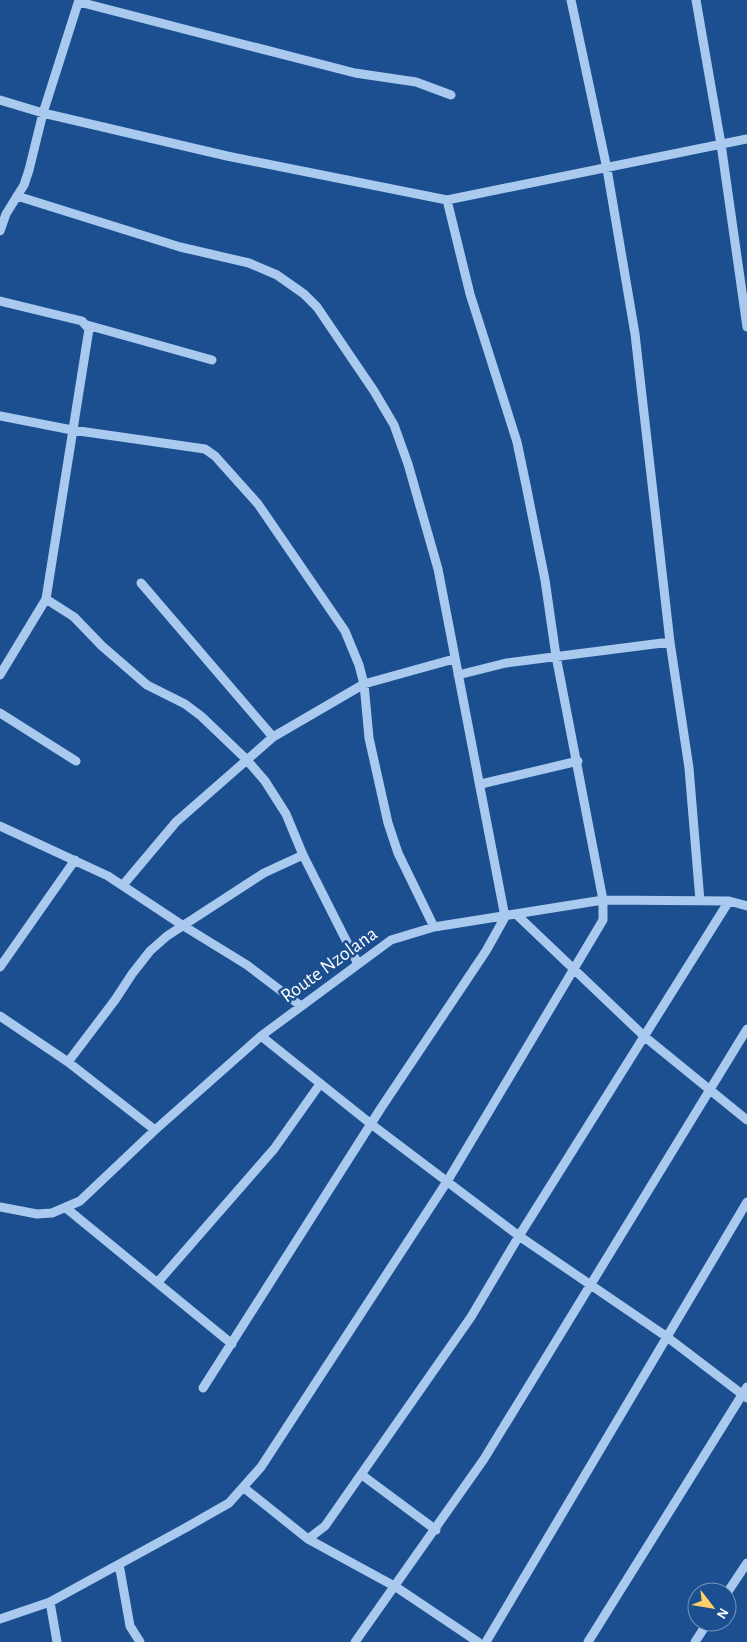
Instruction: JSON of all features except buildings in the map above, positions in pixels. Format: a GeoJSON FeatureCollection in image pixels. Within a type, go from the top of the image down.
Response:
{"type":"FeatureCollection","features":[{"type":"Feature","properties":{"kind":"street"},"geometry":{"type":"LineString","coordinates":[[571,0],[607,169],[635,334],[670,642],[689,768],[700,902]]}},
{"type":"Feature","properties":{"kind":"street"},"geometry":{"type":"LineString","coordinates":[[696,0],[721,144],[747,327]]}},
{"type":"Feature","properties":{"kind":"street"},"geometry":{"type":"LineString","coordinates":[[0,231],[6,214],[29,170],[43,114],[79,1],[355,73],[416,82],[451,95]]}},
{"type":"Feature","properties":{"kind":"street"},"geometry":{"type":"LineString","coordinates":[[0,100],[43,114],[227,156],[447,200],[607,169],[747,139]]}},
{"type":"Feature","properties":{"kind":"street"},"geometry":{"type":"LineString","coordinates":[[17,196],[180,247],[250,264],[277,275],[304,294],[317,307],[374,391],[394,425],[408,464],[438,569],[454,659],[481,784],[505,917],[450,1007],[371,1124],[204,1388]]}},
{"type":"Feature","properties":{"kind":"street"},"geometry":{"type":"LineString","coordinates":[[0,1619],[50,1602],[230,1502],[261,1467],[448,1180],[575,970],[603,920],[603,900],[578,761],[556,656],[545,580],[516,442],[470,294],[447,200]]}},
{"type":"Feature","properties":{"kind":"street"},"geometry":{"type":"LineString","coordinates":[[0,301],[82,321],[87,325],[212,360]]}},
{"type":"Feature","properties":{"kind":"street"},"geometry":{"type":"LineString","coordinates":[[0,675],[46,599],[89,329],[87,325]]}},
{"type":"Feature","properties":{"kind":"street"},"geometry":{"type":"LineString","coordinates":[[0,416],[72,430],[205,449],[216,456],[276,528],[346,632],[364,684],[369,738],[388,823],[402,861],[434,927]]}},
{"type":"Feature","properties":{"kind":"street"},"geometry":{"type":"LineString","coordinates":[[141,583],[273,737]]}},
{"type":"Feature","properties":{"kind":"street"},"geometry":{"type":"LineString","coordinates":[[46,599],[74,617],[102,646],[147,685],[185,704],[201,716],[246,759],[265,781],[286,814],[303,855],[358,964]]}},
{"type":"Feature","properties":{"kind":"street"},"geometry":{"type":"LineString","coordinates":[[458,675],[506,663],[670,642]]}},
{"type":"Feature","properties":{"kind":"street"},"geometry":{"type":"LineString","coordinates":[[124,885],[176,822],[273,737],[364,684],[454,659]]}},
{"type":"Feature","properties":{"kind":"street"},"geometry":{"type":"LineString","coordinates":[[0,713],[76,761]]}},
{"type":"Feature","properties":{"kind":"street"},"geometry":{"type":"LineString","coordinates":[[481,784],[578,761]]}},
{"type":"Feature","properties":{"kind":"street"},"geometry":{"type":"LineString","coordinates":[[0,826],[75,860],[124,885],[182,925],[247,965],[301,1006]]}},
{"type":"Feature","properties":{"kind":"street"},"geometry":{"type":"LineString","coordinates":[[68,1062],[150,951],[182,925],[264,873],[303,855]]}},
{"type":"Feature","properties":{"kind":"street"},"geometry":{"type":"LineString","coordinates":[[0,967],[75,860]]}},
{"type":"Feature","properties":{"kind":"street","name":"Route Nzolana"},"geometry":{"type":"LineString","coordinates":[[0,1207],[37,1214],[52,1213],[66,1208],[91,1191],[155,1130],[261,1036],[391,940],[434,927],[603,900],[729,902],[747,906]]}},
{"type":"Feature","properties":{"kind":"street"},"geometry":{"type":"LineString","coordinates":[[308,1539],[325,1526],[471,1318],[519,1236],[729,902]]}},
{"type":"Feature","properties":{"kind":"street"},"geometry":{"type":"LineString","coordinates":[[517,915],[645,1037],[709,1092],[747,1120]]}},
{"type":"Feature","properties":{"kind":"street"},"geometry":{"type":"LineString","coordinates":[[0,1016],[68,1062],[155,1130]]}},
{"type":"Feature","properties":{"kind":"street"},"geometry":{"type":"LineString","coordinates":[[355,1642],[396,1587],[484,1459],[747,1029]]}},
{"type":"Feature","properties":{"kind":"street"},"geometry":{"type":"LineString","coordinates":[[261,1036],[371,1124],[448,1180],[519,1236],[746,1393],[588,1642]]}},
{"type":"Feature","properties":{"kind":"street"},"geometry":{"type":"LineString","coordinates":[[158,1282],[274,1149],[320,1084]]}},
{"type":"Feature","properties":{"kind":"street"},"geometry":{"type":"LineString","coordinates":[[486,1642],[747,1202]]}},
{"type":"Feature","properties":{"kind":"street"},"geometry":{"type":"LineString","coordinates":[[66,1208],[232,1344]]}},
{"type":"Feature","properties":{"kind":"street"},"geometry":{"type":"LineString","coordinates":[[362,1475],[436,1530]]}},
{"type":"Feature","properties":{"kind":"street"},"geometry":{"type":"LineString","coordinates":[[243,1487],[308,1539],[396,1587],[478,1642]]}},
{"type":"Feature","properties":{"kind":"street"},"geometry":{"type":"LineString","coordinates":[[734,1582],[747,1563]]}},
{"type":"Feature","properties":{"kind":"street"},"geometry":{"type":"LineString","coordinates":[[119,1564],[130,1626],[139,1642]]}},
{"type":"Feature","properties":{"kind":"street"},"geometry":{"type":"LineString","coordinates":[[50,1602],[58,1642]]}}]}
